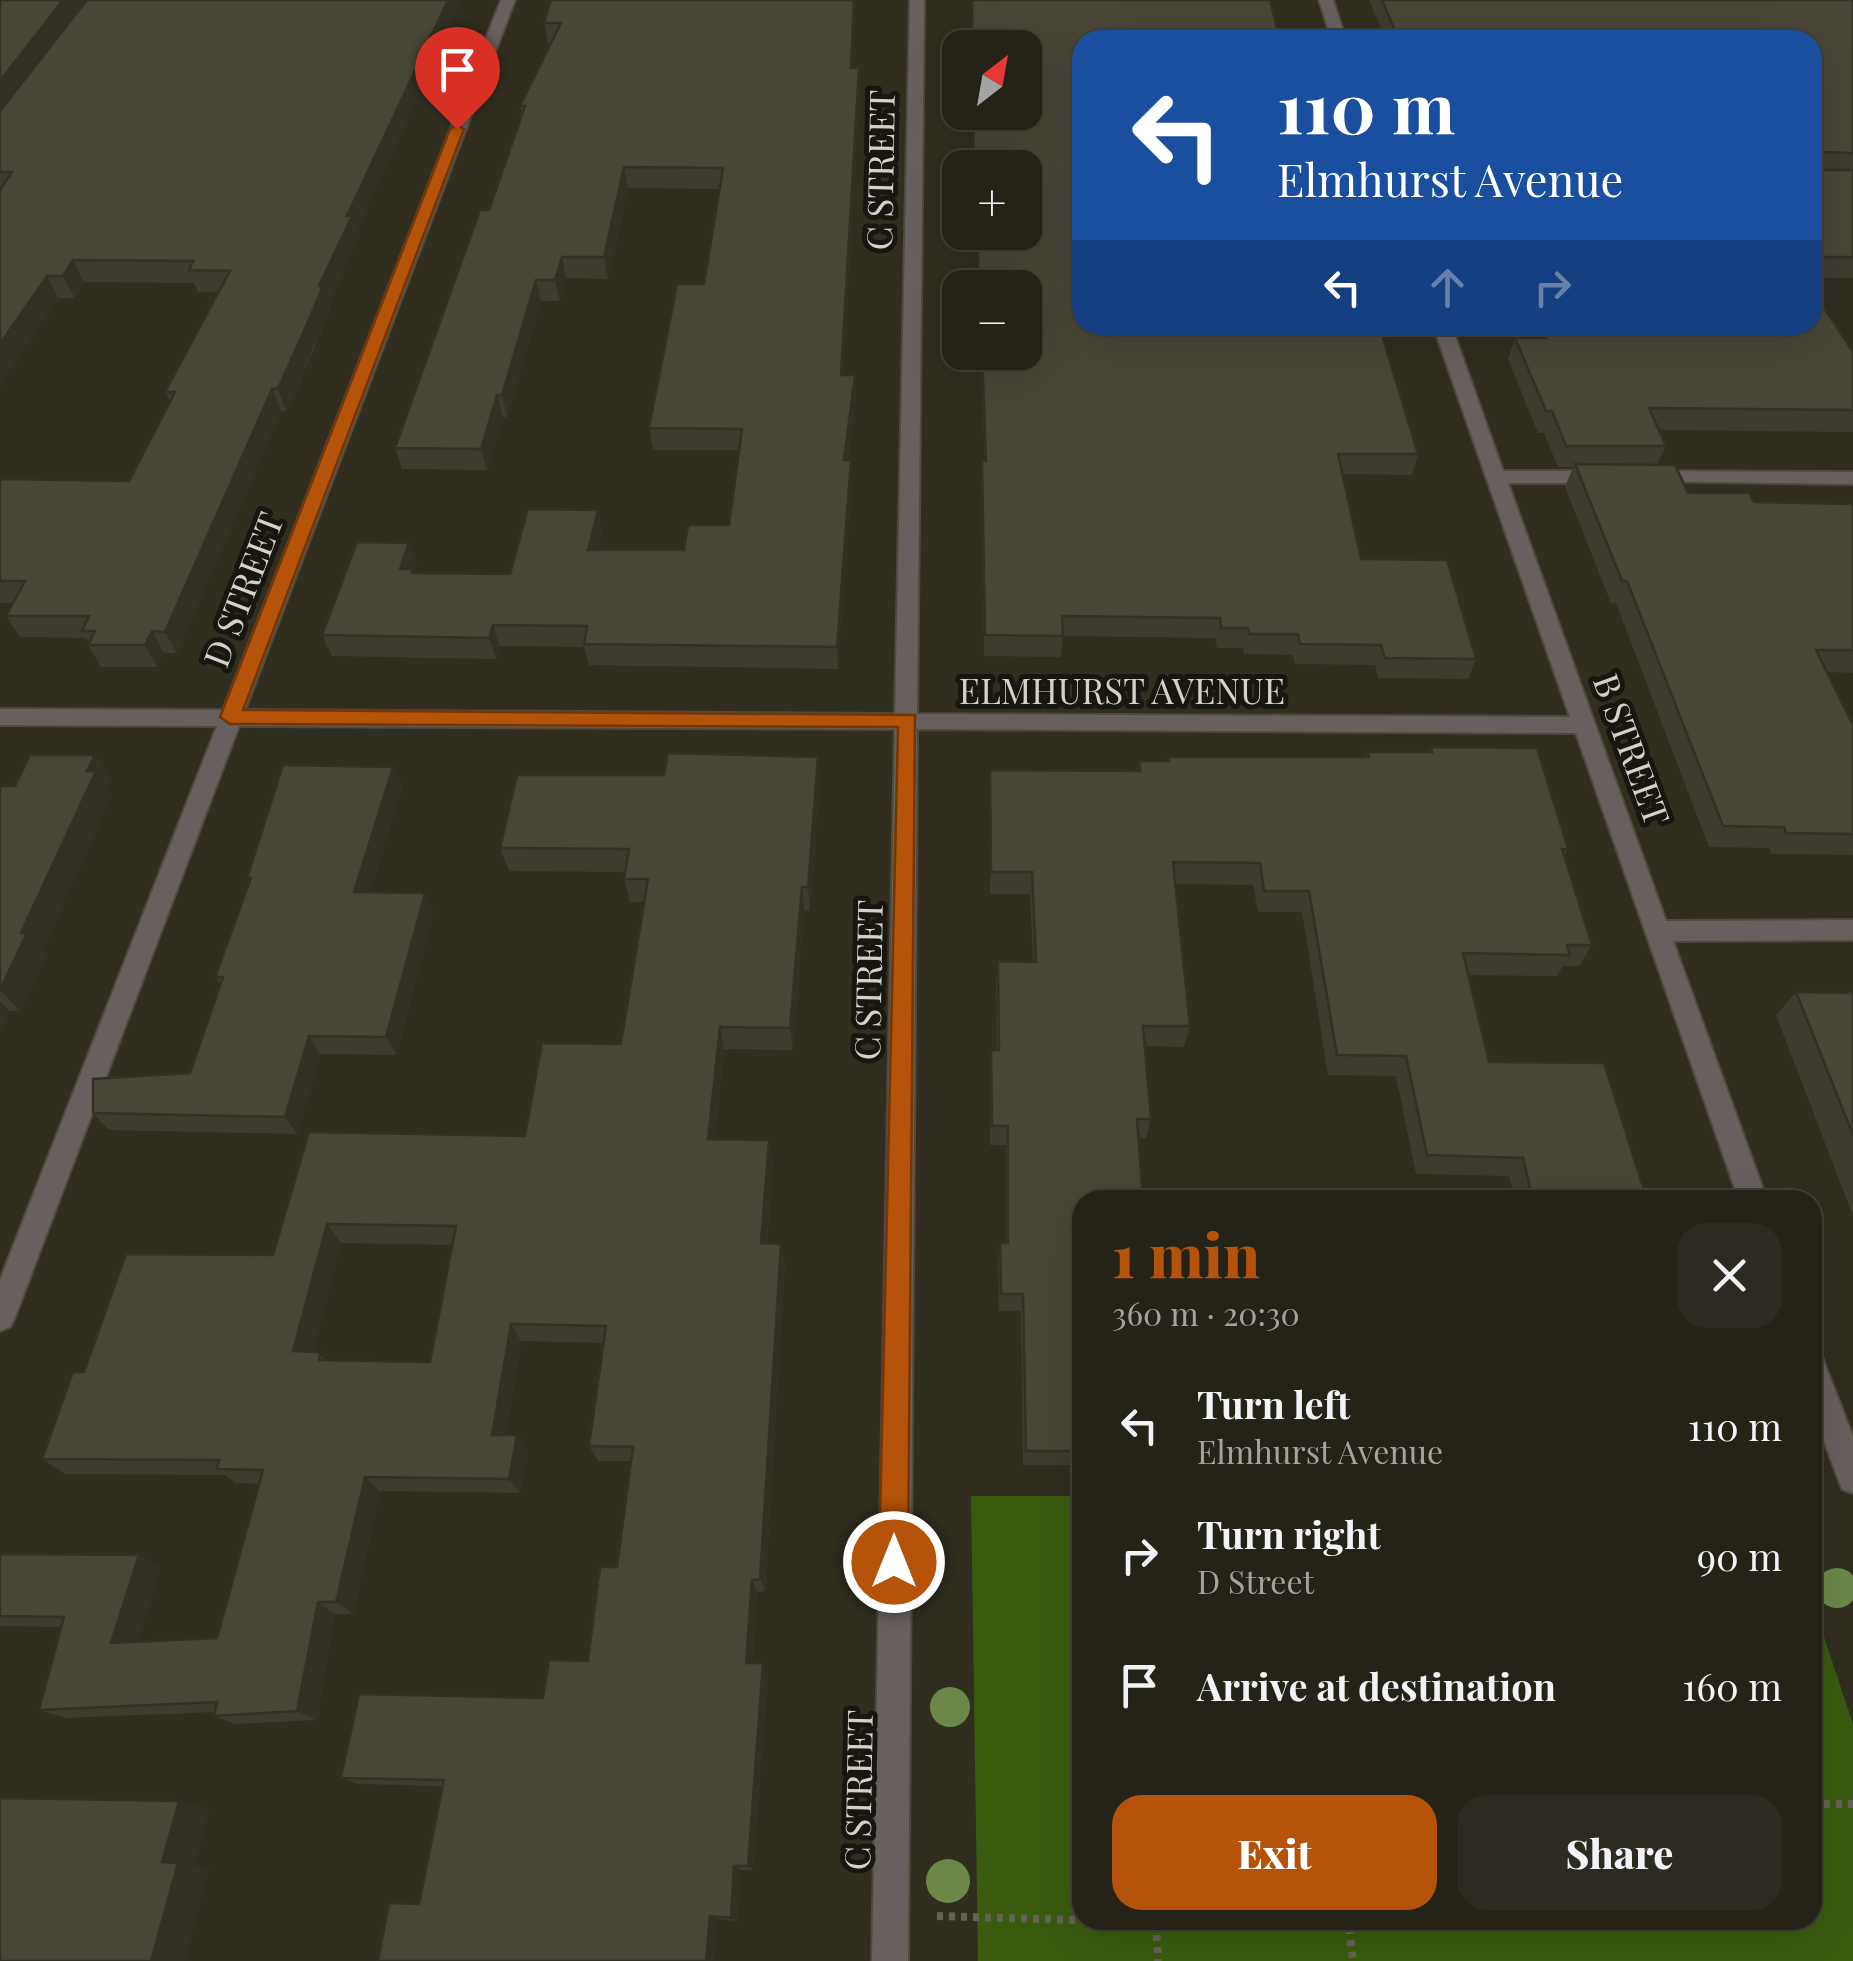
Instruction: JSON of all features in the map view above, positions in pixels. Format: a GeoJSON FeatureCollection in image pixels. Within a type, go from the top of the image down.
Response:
{"type":"FeatureCollection","features":[{"type":"Feature","properties":{"kind":"street","name":"D STREET"},"geometry":{"type":"LineString","coordinates":[[0,1317],[508,0]]}},
{"type":"Feature","properties":{"kind":"street","name":"C STREET"},"geometry":{"type":"LineString","coordinates":[[890,1961],[917,0]]}},
{"type":"Feature","properties":{"kind":"street"},"geometry":{"type":"LineString","coordinates":[[1326,0],[1336,30]]}},
{"type":"Feature","properties":{"kind":"street","name":"B STREET"},"geometry":{"type":"LineString","coordinates":[[1446,335],[1750,1190]]}},
{"type":"Feature","properties":{"kind":"street"},"geometry":{"type":"LineString","coordinates":[[1496,477],[1853,478]]}},
{"type":"Feature","properties":{"kind":"street","name":"ELMHURST AVENUE"},"geometry":{"type":"LineString","coordinates":[[0,717],[1584,725]]}},
{"type":"Feature","properties":{"kind":"street"},"geometry":{"type":"LineString","coordinates":[[1660,931],[1853,930]]}},
{"type":"Feature","properties":{"kind":"street"},"geometry":{"type":"LineString","coordinates":[[1822,1394],[1853,1478]]}},
{"type":"Feature","properties":{"kind":"path"},"geometry":{"type":"LineString","coordinates":[[1822,1804],[1853,1804]]}},
{"type":"Feature","properties":{"kind":"path"},"geometry":{"type":"LineString","coordinates":[[890,1915],[1072,1920]]}},
{"type":"Feature","properties":{"kind":"path"},"geometry":{"type":"LineString","coordinates":[[1156,1930],[1158,1961]]}},
{"type":"Feature","properties":{"kind":"path"},"geometry":{"type":"LineString","coordinates":[[1349,1930],[1353,1961]]}},
{"type":"Feature","properties":{"kind":"green space"},"geometry":{"type":"Polygon","coordinates":[[[971,1496],[1072,1496],[1072,1930],[1822,1930],[1822,1631],[1853,1724],[1853,1961],[978,1961],[971,1496]]]}},
{"type":"Feature","properties":{"kind":"building"},"geometry":{"type":"Polygon","coordinates":[[[0,0],[63,0],[0,81],[0,0]]]}},
{"type":"Feature","properties":{"kind":"building"},"geometry":{"type":"Polygon","coordinates":[[[87,0],[448,0],[347,216],[352,216],[319,286],[323,286],[304,331],[278,389],[272,389],[165,632],[152,631],[145,645],[88,645],[95,631],[82,631],[89,616],[6,616],[25,581],[0,581],[0,479],[129,481],[175,392],[165,392],[230,271],[189,270],[193,261],[73,260],[63,276],[47,276],[0,344],[0,190],[12,172],[0,172],[0,111],[87,0]]]}},
{"type":"Feature","properties":{"kind":"building"},"geometry":{"type":"Polygon","coordinates":[[[551,0],[854,0],[851,68],[859,68],[841,375],[855,375],[844,460],[851,460],[837,647],[584,644],[587,626],[493,625],[489,638],[322,635],[357,542],[409,543],[400,569],[413,569],[412,573],[510,574],[528,509],[598,510],[588,550],[684,550],[688,525],[729,525],[742,429],[649,428],[677,284],[704,284],[723,168],[624,167],[604,257],[562,257],[555,280],[536,280],[502,395],[497,395],[481,449],[395,448],[480,210],[489,210],[525,106],[520,106],[561,23],[544,23],[551,0]]]}},
{"type":"Feature","properties":{"kind":"building"},"geometry":{"type":"Polygon","coordinates":[[[972,0],[1270,0],[1278,30],[1072,30],[1072,335],[1382,335],[1418,454],[1338,454],[1361,559],[1447,560],[1476,659],[1385,658],[1381,645],[1300,644],[1298,634],[1249,634],[1248,628],[1221,628],[1220,618],[1062,616],[1063,636],[985,635],[983,370],[1042,370],[1042,270],[978,270],[978,250],[1042,250],[1042,150],[974,150],[973,130],[1042,130],[1042,30],[972,30],[972,0]]]}},
{"type":"Feature","properties":{"kind":"building"},"geometry":{"type":"Polygon","coordinates":[[[1382,0],[1853,0],[1853,153],[1822,152],[1822,30],[1395,30],[1382,0]]]}},
{"type":"Feature","properties":{"kind":"building"},"geometry":{"type":"Polygon","coordinates":[[[1822,170],[1853,170],[1853,257],[1822,257],[1822,170]]]}},
{"type":"Feature","properties":{"kind":"building"},"geometry":{"type":"Polygon","coordinates":[[[1822,304],[1853,352],[1853,410],[1649,408],[1666,446],[1566,446],[1552,411],[1546,411],[1515,338],[1546,338],[1545,335],[1822,335],[1822,304]]]}},
{"type":"Feature","properties":{"kind":"building"},"geometry":{"type":"Polygon","coordinates":[[[1575,464],[1675,465],[1688,493],[1749,493],[1754,502],[1853,504],[1853,650],[1816,650],[1853,725],[1853,834],[1786,833],[1784,827],[1723,826],[1627,581],[1622,581],[1575,464]]]}},
{"type":"Feature","properties":{"kind":"building"},"geometry":{"type":"Polygon","coordinates":[[[1431,747],[1537,748],[1568,849],[1562,849],[1592,945],[1567,945],[1570,955],[1463,953],[1489,1062],[1604,1063],[1644,1190],[1531,1190],[1523,1158],[1427,1155],[1406,1056],[1337,1055],[1309,891],[1264,891],[1260,863],[1173,862],[1190,1026],[1143,1026],[1151,1119],[1137,1119],[1142,1190],[1072,1190],[1072,1451],[1026,1451],[1023,1294],[1001,1294],[1000,1243],[1008,1243],[1008,1126],[992,1126],[991,1050],[999,1050],[998,961],[1036,962],[1032,872],[991,872],[990,770],[1140,771],[1139,761],[1169,761],[1169,757],[1369,757],[1367,752],[1432,752],[1431,747]]]}},
{"type":"Feature","properties":{"kind":"building"},"geometry":{"type":"Polygon","coordinates":[[[668,753],[818,757],[808,887],[802,887],[790,1028],[720,1027],[708,1139],[769,1140],[761,1243],[781,1244],[760,1579],[752,1580],[746,1663],[763,1663],[748,1866],[734,1866],[731,1918],[710,1916],[706,1961],[378,1961],[389,1903],[419,1904],[444,1780],[341,1778],[359,1694],[543,1698],[549,1660],[588,1661],[600,1567],[617,1567],[633,1447],[589,1446],[606,1326],[511,1324],[492,1435],[517,1435],[509,1479],[365,1477],[336,1602],[318,1602],[297,1711],[214,1716],[217,1702],[39,1710],[64,1617],[0,1616],[0,1554],[139,1555],[111,1643],[217,1638],[263,1470],[217,1469],[219,1460],[42,1459],[73,1372],[84,1372],[126,1254],[273,1255],[309,1132],[525,1136],[542,1043],[621,1044],[648,879],[624,879],[629,849],[500,848],[517,775],[664,775],[668,753]],[[327,1224],[293,1351],[320,1352],[319,1360],[430,1362],[456,1226],[327,1224]]]}},
{"type":"Feature","properties":{"kind":"building"},"geometry":{"type":"Polygon","coordinates":[[[30,755],[95,755],[87,771],[96,771],[21,933],[27,933],[0,990],[0,786],[15,786],[30,755]]]}},
{"type":"Feature","properties":{"kind":"building"},"geometry":{"type":"Polygon","coordinates":[[[283,765],[393,767],[354,892],[425,893],[386,1037],[309,1036],[285,1117],[93,1113],[93,1079],[190,1073],[223,977],[215,977],[251,878],[247,878],[283,765]]]}},
{"type":"Feature","properties":{"kind":"building"},"geometry":{"type":"Polygon","coordinates":[[[1796,992],[1853,993],[1853,1135],[1796,992]]]}},
{"type":"Feature","properties":{"kind":"building"},"geometry":{"type":"Polygon","coordinates":[[[0,1798],[179,1801],[162,1862],[178,1863],[151,1961],[0,1961],[0,1798]]]}},
{"type":"Feature","properties":{"kind":"route"},"geometry":{"type":"LineString","coordinates":[[457,129],[230,717],[908,720],[894,1562]]}}]}
